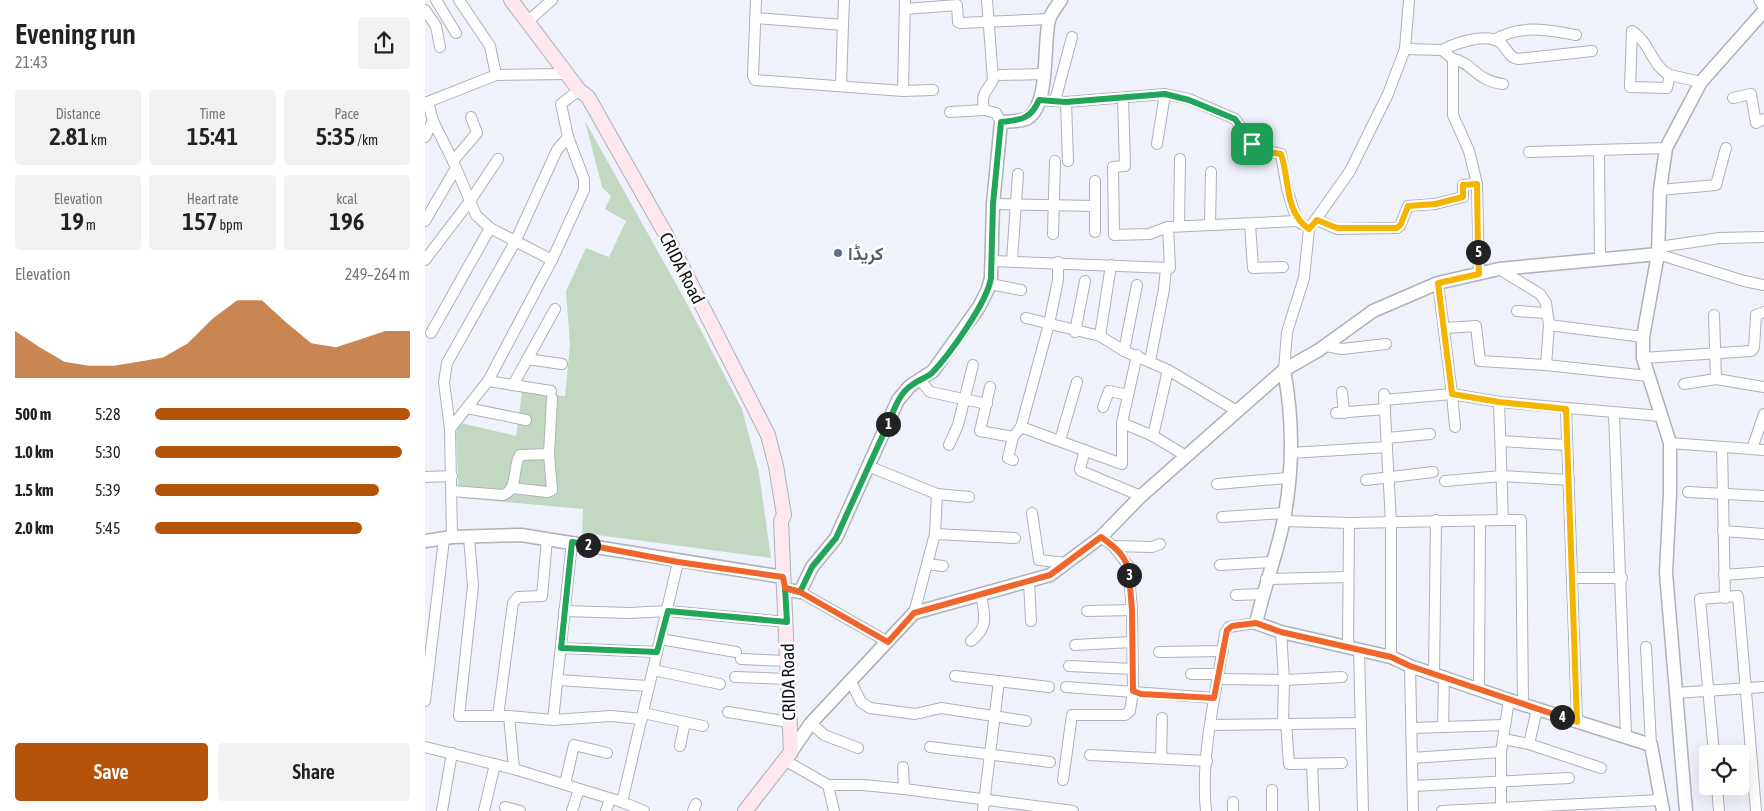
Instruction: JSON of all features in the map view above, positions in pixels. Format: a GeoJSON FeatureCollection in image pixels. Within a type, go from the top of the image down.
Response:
{"type":"FeatureCollection","features":[{"type":"Feature","properties":{"kind":"main road","name":"CRIDA Road"},"geometry":{"type":"LineString","coordinates":[[511,0],[579,90],[580,101],[656,235],[769,455],[777,516],[781,521],[787,622],[788,757]]}},
{"type":"Feature","properties":{"kind":"main road"},"geometry":{"type":"LineString","coordinates":[[745,811],[788,757]]}},
{"type":"Feature","properties":{"kind":"street"},"geometry":{"type":"LineString","coordinates":[[437,0],[456,33]]}},
{"type":"Feature","properties":{"kind":"street"},"geometry":{"type":"LineString","coordinates":[[459,0],[490,46],[496,75]]}},
{"type":"Feature","properties":{"kind":"street"},"geometry":{"type":"LineString","coordinates":[[527,22],[552,0]]}},
{"type":"Feature","properties":{"kind":"street"},"geometry":{"type":"LineString","coordinates":[[756,0],[753,76],[755,80],[903,90],[933,90]]}},
{"type":"Feature","properties":{"kind":"street"},"geometry":{"type":"LineString","coordinates":[[841,85],[844,0]]}},
{"type":"Feature","properties":{"kind":"street"},"geometry":{"type":"LineString","coordinates":[[984,110],[983,92],[993,80],[987,0]]}},
{"type":"Feature","properties":{"kind":"street"},"geometry":{"type":"LineString","coordinates":[[1001,122],[1028,118],[1039,100],[1049,19],[1061,0]]}},
{"type":"Feature","properties":{"kind":"street"},"geometry":{"type":"LineString","coordinates":[[1256,623],[1266,579],[1284,517],[1291,453],[1288,390],[1285,370],[1287,332],[1304,278],[1309,229],[1350,171],[1388,94],[1405,49],[1409,0]]}},
{"type":"Feature","properties":{"kind":"street"},"geometry":{"type":"LineString","coordinates":[[1759,0],[1764,7]]}},
{"type":"Feature","properties":{"kind":"street"},"geometry":{"type":"LineString","coordinates":[[903,90],[905,5],[957,5],[959,23],[1049,19]]}},
{"type":"Feature","properties":{"kind":"street"},"geometry":{"type":"LineString","coordinates":[[425,10],[435,26],[439,47]]}},
{"type":"Feature","properties":{"kind":"street"},"geometry":{"type":"LineString","coordinates":[[1687,811],[1665,573],[1670,493],[1670,443],[1643,358],[1643,337],[1658,250],[1660,190],[1665,148],[1701,82],[1764,11]]}},
{"type":"Feature","properties":{"kind":"street"},"geometry":{"type":"LineString","coordinates":[[755,18],[843,25]]}},
{"type":"Feature","properties":{"kind":"street"},"geometry":{"type":"LineString","coordinates":[[1405,49],[1442,50],[1455,44],[1494,40],[1512,31],[1527,29],[1555,30],[1576,35]]}},
{"type":"Feature","properties":{"kind":"street"},"geometry":{"type":"LineString","coordinates":[[1670,76],[1667,88],[1630,87],[1632,31],[1643,40],[1662,72],[1670,76],[1701,82]]}},
{"type":"Feature","properties":{"kind":"street"},"geometry":{"type":"LineString","coordinates":[[1055,102],[1072,37]]}},
{"type":"Feature","properties":{"kind":"street"},"geometry":{"type":"LineString","coordinates":[[1494,40],[1503,46],[1513,58],[1518,59],[1592,51]]}},
{"type":"Feature","properties":{"kind":"street"},"geometry":{"type":"LineString","coordinates":[[1442,50],[1453,59],[1463,61],[1481,78],[1493,83],[1503,84]]}},
{"type":"Feature","properties":{"kind":"street"},"geometry":{"type":"LineString","coordinates":[[1453,59],[1453,116],[1469,151],[1477,184],[1479,274]]}},
{"type":"Feature","properties":{"kind":"street"},"geometry":{"type":"LineString","coordinates":[[552,260],[490,228],[476,215],[426,102],[496,75],[567,74]]}},
{"type":"Feature","properties":{"kind":"street"},"geometry":{"type":"LineString","coordinates":[[1001,75],[1043,74]]}},
{"type":"Feature","properties":{"kind":"street"},"geometry":{"type":"LineString","coordinates":[[450,429],[488,381],[552,260],[585,184],[568,137],[561,104],[579,90]]}},
{"type":"Feature","properties":{"kind":"street"},"geometry":{"type":"LineString","coordinates":[[1039,100],[1066,102],[1123,99],[1165,94],[1189,100],[1235,119],[1256,148],[1279,152],[1297,221]]}},
{"type":"Feature","properties":{"kind":"street"},"geometry":{"type":"LineString","coordinates":[[1157,144],[1165,94]]}},
{"type":"Feature","properties":{"kind":"street"},"geometry":{"type":"LineString","coordinates":[[1733,98],[1751,94],[1756,122],[1764,119]]}},
{"type":"Feature","properties":{"kind":"street"},"geometry":{"type":"LineString","coordinates":[[1123,99],[1125,166],[1113,167],[1114,235],[1149,234],[1168,227],[1179,226],[1297,221],[1309,229]]}},
{"type":"Feature","properties":{"kind":"street"},"geometry":{"type":"LineString","coordinates":[[1066,102],[1069,161]]}},
{"type":"Feature","properties":{"kind":"street"},"geometry":{"type":"LineString","coordinates":[[800,592],[812,567],[836,538],[898,400],[910,386],[933,371],[963,332],[979,307],[990,284],[993,204],[1001,122],[996,113],[984,110],[950,112]]}},
{"type":"Feature","properties":{"kind":"street"},"geometry":{"type":"LineString","coordinates":[[425,221],[455,164],[477,133],[471,117]]}},
{"type":"Feature","properties":{"kind":"street"},"geometry":{"type":"LineString","coordinates":[[425,137],[433,121]]}},
{"type":"Feature","properties":{"kind":"street"},"geometry":{"type":"LineString","coordinates":[[425,701],[448,538],[452,491],[450,429],[444,382],[447,363],[515,242],[557,150],[568,137]]}},
{"type":"Feature","properties":{"kind":"street"},"geometry":{"type":"LineString","coordinates":[[1529,152],[1665,148]]}},
{"type":"Feature","properties":{"kind":"street"},"geometry":{"type":"LineString","coordinates":[[1660,190],[1715,186],[1718,182],[1726,148]]}},
{"type":"Feature","properties":{"kind":"street"},"geometry":{"type":"LineString","coordinates":[[1599,150],[1601,258]]}},
{"type":"Feature","properties":{"kind":"street"},"geometry":{"type":"LineString","coordinates":[[425,260],[470,201],[498,159]]}},
{"type":"Feature","properties":{"kind":"street"},"geometry":{"type":"LineString","coordinates":[[1179,226],[1180,159]]}},
{"type":"Feature","properties":{"kind":"street"},"geometry":{"type":"LineString","coordinates":[[1053,234],[1055,161]]}},
{"type":"Feature","properties":{"kind":"street"},"geometry":{"type":"LineString","coordinates":[[1209,225],[1211,172]]}},
{"type":"Feature","properties":{"kind":"street"},"geometry":{"type":"LineString","coordinates":[[1012,260],[1018,174]]}},
{"type":"Feature","properties":{"kind":"street"},"geometry":{"type":"LineString","coordinates":[[1095,181],[1095,232]]}},
{"type":"Feature","properties":{"kind":"street"},"geometry":{"type":"LineString","coordinates":[[1317,220],[1337,228],[1397,228],[1401,224],[1408,206],[1435,204],[1463,197],[1463,185],[1477,184]]}},
{"type":"Feature","properties":{"kind":"street"},"geometry":{"type":"LineString","coordinates":[[993,204],[1095,206]]}},
{"type":"Feature","properties":{"kind":"street"},"geometry":{"type":"LineString","coordinates":[[1250,224],[1253,268],[1283,267]]}},
{"type":"Feature","properties":{"kind":"street"},"geometry":{"type":"LineString","coordinates":[[991,261],[1012,260],[1170,268],[1168,227]]}},
{"type":"Feature","properties":{"kind":"street"},"geometry":{"type":"LineString","coordinates":[[431,333],[490,228]]}},
{"type":"Feature","properties":{"kind":"street"},"geometry":{"type":"LineString","coordinates":[[914,613],[1050,575],[1101,537],[1141,496],[1285,370],[1325,346],[1373,311],[1438,283],[1499,269],[1601,258],[1658,250],[1720,238],[1764,237]]}},
{"type":"Feature","properties":{"kind":"street"},"geometry":{"type":"LineString","coordinates":[[1658,250],[1744,281],[1764,285]]}},
{"type":"Feature","properties":{"kind":"street"},"geometry":{"type":"LineString","coordinates":[[1013,460],[1008,458],[1013,437],[1021,427],[1049,324],[1058,280],[1058,262]]}},
{"type":"Feature","properties":{"kind":"street"},"geometry":{"type":"LineString","coordinates":[[1100,336],[1111,265]]}},
{"type":"Feature","properties":{"kind":"street"},"geometry":{"type":"LineString","coordinates":[[1150,361],[1164,289],[1166,268]]}},
{"type":"Feature","properties":{"kind":"street"},"geometry":{"type":"LineString","coordinates":[[1499,269],[1540,294],[1546,303],[1549,325],[1546,365]]}},
{"type":"Feature","properties":{"kind":"street"},"geometry":{"type":"LineString","coordinates":[[1075,332],[1085,281]]}},
{"type":"Feature","properties":{"kind":"street"},"geometry":{"type":"LineString","coordinates":[[1438,283],[1445,328],[1455,427]]}},
{"type":"Feature","properties":{"kind":"street"},"geometry":{"type":"LineString","coordinates":[[990,284],[1021,290]]}},
{"type":"Feature","properties":{"kind":"street"},"geometry":{"type":"LineString","coordinates":[[1124,351],[1137,285]]}},
{"type":"Feature","properties":{"kind":"street"},"geometry":{"type":"LineString","coordinates":[[513,385],[555,309]]}},
{"type":"Feature","properties":{"kind":"street"},"geometry":{"type":"LineString","coordinates":[[1517,311],[1547,313]]}},
{"type":"Feature","properties":{"kind":"street"},"geometry":{"type":"LineString","coordinates":[[1643,358],[1689,356],[1717,351],[1751,351],[1754,348],[1756,315],[1764,312]]}},
{"type":"Feature","properties":{"kind":"street"},"geometry":{"type":"LineString","coordinates":[[1714,315],[1717,351],[1716,379]]}},
{"type":"Feature","properties":{"kind":"street"},"geometry":{"type":"LineString","coordinates":[[1026,318],[1075,332],[1100,336],[1124,351],[1168,370],[1237,411]]}},
{"type":"Feature","properties":{"kind":"street"},"geometry":{"type":"LineString","coordinates":[[1549,325],[1643,337]]}},
{"type":"Feature","properties":{"kind":"street"},"geometry":{"type":"LineString","coordinates":[[1445,328],[1476,326],[1480,361],[1546,365],[1648,376]]}},
{"type":"Feature","properties":{"kind":"street"},"geometry":{"type":"LineString","coordinates":[[1325,346],[1342,349],[1386,344]]}},
{"type":"Feature","properties":{"kind":"street"},"geometry":{"type":"LineString","coordinates":[[1021,427],[1122,464],[1122,423],[1137,355]]}},
{"type":"Feature","properties":{"kind":"street"},"geometry":{"type":"LineString","coordinates":[[527,360],[562,364]]}},
{"type":"Feature","properties":{"kind":"street"},"geometry":{"type":"LineString","coordinates":[[949,445],[958,425],[973,365]]}},
{"type":"Feature","properties":{"kind":"street"},"geometry":{"type":"LineString","coordinates":[[1153,436],[1168,370]]}},
{"type":"Feature","properties":{"kind":"street"},"geometry":{"type":"LineString","coordinates":[[1684,384],[1716,379],[1764,386]]}},
{"type":"Feature","properties":{"kind":"street"},"geometry":{"type":"LineString","coordinates":[[920,380],[930,392],[987,404]]}},
{"type":"Feature","properties":{"kind":"street"},"geometry":{"type":"LineString","coordinates":[[488,381],[551,394],[550,491],[512,488]]}},
{"type":"Feature","properties":{"kind":"street"},"geometry":{"type":"LineString","coordinates":[[1060,440],[1077,382]]}},
{"type":"Feature","properties":{"kind":"street"},"geometry":{"type":"LineString","coordinates":[[991,387],[980,431],[1013,437]]}},
{"type":"Feature","properties":{"kind":"street"},"geometry":{"type":"LineString","coordinates":[[1103,407],[1109,390],[1128,395]]}},
{"type":"Feature","properties":{"kind":"street"},"geometry":{"type":"LineString","coordinates":[[1342,392],[1340,413],[1384,401],[1452,394],[1499,402],[1614,414],[1660,416]]}},
{"type":"Feature","properties":{"kind":"street"},"geometry":{"type":"LineString","coordinates":[[1384,401],[1391,522],[1391,657]]}},
{"type":"Feature","properties":{"kind":"street"},"geometry":{"type":"LineString","coordinates":[[1499,402],[1503,520]]}},
{"type":"Feature","properties":{"kind":"street"},"geometry":{"type":"LineString","coordinates":[[467,408],[526,420]]}},
{"type":"Feature","properties":{"kind":"street"},"geometry":{"type":"LineString","coordinates":[[1566,409],[1577,722]]}},
{"type":"Feature","properties":{"kind":"street"},"geometry":{"type":"LineString","coordinates":[[1614,414],[1622,578],[1626,735]]}},
{"type":"Feature","properties":{"kind":"street"},"geometry":{"type":"LineString","coordinates":[[1752,450],[1764,414]]}},
{"type":"Feature","properties":{"kind":"street"},"geometry":{"type":"LineString","coordinates":[[1122,423],[1153,436],[1186,456]]}},
{"type":"Feature","properties":{"kind":"street"},"geometry":{"type":"LineString","coordinates":[[1291,453],[1387,442],[1430,434]]}},
{"type":"Feature","properties":{"kind":"street"},"geometry":{"type":"LineString","coordinates":[[1501,442],[1567,445]]}},
{"type":"Feature","properties":{"kind":"street"},"geometry":{"type":"LineString","coordinates":[[1670,443],[1764,450]]}},
{"type":"Feature","properties":{"kind":"street"},"geometry":{"type":"LineString","coordinates":[[1722,447],[1725,598]]}},
{"type":"Feature","properties":{"kind":"street"},"geometry":{"type":"LineString","coordinates":[[1085,450],[1081,471],[1141,496]]}},
{"type":"Feature","properties":{"kind":"street"},"geometry":{"type":"LineString","coordinates":[[452,491],[497,496],[509,493],[520,455],[549,454]]}},
{"type":"Feature","properties":{"kind":"street"},"geometry":{"type":"LineString","coordinates":[[868,466],[937,494],[969,497]]}},
{"type":"Feature","properties":{"kind":"street"},"geometry":{"type":"LineString","coordinates":[[1366,480],[1433,472]]}},
{"type":"Feature","properties":{"kind":"street"},"geometry":{"type":"LineString","coordinates":[[425,477],[452,476]]}},
{"type":"Feature","properties":{"kind":"street"},"geometry":{"type":"LineString","coordinates":[[1445,481],[1502,476],[1569,480]]}},
{"type":"Feature","properties":{"kind":"street"},"geometry":{"type":"LineString","coordinates":[[1217,484],[1289,478]]}},
{"type":"Feature","properties":{"kind":"street"},"geometry":{"type":"LineString","coordinates":[[1688,492],[1764,496]]}},
{"type":"Feature","properties":{"kind":"street"},"geometry":{"type":"LineString","coordinates":[[937,494],[935,534],[914,613],[811,723],[788,757],[828,785],[863,785],[904,789],[1073,811]]}},
{"type":"Feature","properties":{"kind":"street"},"geometry":{"type":"LineString","coordinates":[[1032,513],[1039,560],[1065,563]]}},
{"type":"Feature","properties":{"kind":"street"},"geometry":{"type":"LineString","coordinates":[[1222,517],[1284,517],[1349,523],[1521,520],[1523,703]]}},
{"type":"Feature","properties":{"kind":"street"},"geometry":{"type":"LineString","coordinates":[[1436,520],[1439,676],[1443,727]]}},
{"type":"Feature","properties":{"kind":"street"},"geometry":{"type":"LineString","coordinates":[[1479,689],[1480,521]]}},
{"type":"Feature","properties":{"kind":"street"},"geometry":{"type":"LineString","coordinates":[[1349,523],[1348,577],[1361,723],[1363,811]]}},
{"type":"Feature","properties":{"kind":"street"},"geometry":{"type":"LineString","coordinates":[[1723,531],[1764,534]]}},
{"type":"Feature","properties":{"kind":"street"},"geometry":{"type":"LineString","coordinates":[[935,534],[1015,538]]}},
{"type":"Feature","properties":{"kind":"street"},"geometry":{"type":"LineString","coordinates":[[425,541],[448,538],[521,535],[572,542],[784,583],[888,642]]}},
{"type":"Feature","properties":{"kind":"street"},"geometry":{"type":"LineString","coordinates":[[469,537],[473,586],[459,716],[509,716],[553,720],[642,716],[703,726]]}},
{"type":"Feature","properties":{"kind":"street"},"geometry":{"type":"LineString","coordinates":[[1063,780],[1072,714],[1125,715],[1130,711],[1133,691],[1133,642],[1128,565],[1113,546],[1101,537]]}},
{"type":"Feature","properties":{"kind":"street"},"geometry":{"type":"LineString","coordinates":[[498,716],[513,603],[518,598],[542,596],[547,539]]}},
{"type":"Feature","properties":{"kind":"street"},"geometry":{"type":"LineString","coordinates":[[553,720],[559,680],[572,542]]}},
{"type":"Feature","properties":{"kind":"street"},"geometry":{"type":"LineString","coordinates":[[1113,546],[1152,547],[1160,544]]}},
{"type":"Feature","properties":{"kind":"street"},"geometry":{"type":"LineString","coordinates":[[622,802],[678,562]]}},
{"type":"Feature","properties":{"kind":"street"},"geometry":{"type":"LineString","coordinates":[[1220,565],[1271,562]]}},
{"type":"Feature","properties":{"kind":"street"},"geometry":{"type":"LineString","coordinates":[[927,564],[943,566]]}},
{"type":"Feature","properties":{"kind":"street"},"geometry":{"type":"LineString","coordinates":[[1724,575],[1764,572]]}},
{"type":"Feature","properties":{"kind":"street"},"geometry":{"type":"LineString","coordinates":[[1266,579],[1348,577]]}},
{"type":"Feature","properties":{"kind":"street"},"geometry":{"type":"LineString","coordinates":[[1573,578],[1622,578]]}},
{"type":"Feature","properties":{"kind":"street"},"geometry":{"type":"LineString","coordinates":[[1029,581],[1031,621]]}},
{"type":"Feature","properties":{"kind":"street"},"geometry":{"type":"LineString","coordinates":[[971,641],[982,632],[985,624],[981,594]]}},
{"type":"Feature","properties":{"kind":"street"},"geometry":{"type":"LineString","coordinates":[[1236,595],[1263,594]]}},
{"type":"Feature","properties":{"kind":"street"},"geometry":{"type":"LineString","coordinates":[[1713,745],[1700,599],[1738,596],[1756,811]]}},
{"type":"Feature","properties":{"kind":"street"},"geometry":{"type":"LineString","coordinates":[[1087,611],[1132,610]]}},
{"type":"Feature","properties":{"kind":"street"},"geometry":{"type":"LineString","coordinates":[[564,611],[629,613],[668,611],[787,622]]}},
{"type":"Feature","properties":{"kind":"street"},"geometry":{"type":"LineString","coordinates":[[1206,811],[1205,796],[1210,725],[1225,633],[1229,627],[1256,623],[1281,632],[1391,657],[1410,666],[1509,700],[1577,722],[1626,735],[1651,745]]}},
{"type":"Feature","properties":{"kind":"street"},"geometry":{"type":"LineString","coordinates":[[1281,632],[1284,723],[1289,764],[1342,763]]}},
{"type":"Feature","properties":{"kind":"street"},"geometry":{"type":"LineString","coordinates":[[660,639],[738,655],[788,661]]}},
{"type":"Feature","properties":{"kind":"street"},"geometry":{"type":"LineString","coordinates":[[1075,644],[1133,642]]}},
{"type":"Feature","properties":{"kind":"street"},"geometry":{"type":"LineString","coordinates":[[1442,811],[1662,805],[1651,745],[1646,646]]}},
{"type":"Feature","properties":{"kind":"street"},"geometry":{"type":"LineString","coordinates":[[561,648],[657,652]]}},
{"type":"Feature","properties":{"kind":"street"},"geometry":{"type":"LineString","coordinates":[[1159,652],[1223,650]]}},
{"type":"Feature","properties":{"kind":"street"},"geometry":{"type":"LineString","coordinates":[[1069,666],[1133,669]]}},
{"type":"Feature","properties":{"kind":"street"},"geometry":{"type":"LineString","coordinates":[[1410,666],[1413,811]]}},
{"type":"Feature","properties":{"kind":"street"},"geometry":{"type":"LineString","coordinates":[[653,670],[720,684]]}},
{"type":"Feature","properties":{"kind":"street"},"geometry":{"type":"LineString","coordinates":[[1191,674],[1284,680],[1342,677]]}},
{"type":"Feature","properties":{"kind":"street"},"geometry":{"type":"LineString","coordinates":[[955,676],[1049,687]]}},
{"type":"Feature","properties":{"kind":"street"},"geometry":{"type":"LineString","coordinates":[[735,677],[788,679]]}},
{"type":"Feature","properties":{"kind":"street"},"geometry":{"type":"LineString","coordinates":[[559,680],[648,686]]}},
{"type":"Feature","properties":{"kind":"street"},"geometry":{"type":"LineString","coordinates":[[983,811],[999,681]]}},
{"type":"Feature","properties":{"kind":"street"},"geometry":{"type":"LineString","coordinates":[[851,682],[861,702],[870,708],[915,714],[941,708],[995,718],[1026,721]]}},
{"type":"Feature","properties":{"kind":"street"},"geometry":{"type":"LineString","coordinates":[[1066,687],[1214,698]]}},
{"type":"Feature","properties":{"kind":"street"},"geometry":{"type":"LineString","coordinates":[[1676,693],[1764,687]]}},
{"type":"Feature","properties":{"kind":"street"},"geometry":{"type":"LineString","coordinates":[[1501,809],[1501,752],[1509,700]]}},
{"type":"Feature","properties":{"kind":"street"},"geometry":{"type":"LineString","coordinates":[[1529,744],[1537,709]]}},
{"type":"Feature","properties":{"kind":"street"},"geometry":{"type":"LineString","coordinates":[[728,712],[789,722]]}},
{"type":"Feature","properties":{"kind":"street"},"geometry":{"type":"LineString","coordinates":[[509,716],[514,769]]}},
{"type":"Feature","properties":{"kind":"street"},"geometry":{"type":"LineString","coordinates":[[1161,758],[1162,718]]}},
{"type":"Feature","properties":{"kind":"street"},"geometry":{"type":"LineString","coordinates":[[680,746],[685,722]]}},
{"type":"Feature","properties":{"kind":"street"},"geometry":{"type":"LineString","coordinates":[[811,723],[824,735],[858,748]]}},
{"type":"Feature","properties":{"kind":"street"},"geometry":{"type":"LineString","coordinates":[[1210,725],[1361,723]]}},
{"type":"Feature","properties":{"kind":"street"},"geometry":{"type":"LineString","coordinates":[[1412,728],[1504,725]]}},
{"type":"Feature","properties":{"kind":"street"},"geometry":{"type":"LineString","coordinates":[[1503,739],[1529,744],[1601,768]]}},
{"type":"Feature","properties":{"kind":"street"},"geometry":{"type":"LineString","coordinates":[[565,784],[574,745],[607,754]]}},
{"type":"Feature","properties":{"kind":"street"},"geometry":{"type":"LineString","coordinates":[[425,747],[514,769],[622,802],[644,811]]}},
{"type":"Feature","properties":{"kind":"street"},"geometry":{"type":"LineString","coordinates":[[930,747],[1050,762]]}},
{"type":"Feature","properties":{"kind":"street"},"geometry":{"type":"LineString","coordinates":[[1412,758],[1501,752]]}},
{"type":"Feature","properties":{"kind":"street"},"geometry":{"type":"LineString","coordinates":[[442,811],[452,753]]}},
{"type":"Feature","properties":{"kind":"street"},"geometry":{"type":"LineString","coordinates":[[1090,754],[1207,761]]}},
{"type":"Feature","properties":{"kind":"street"},"geometry":{"type":"LineString","coordinates":[[484,811],[495,764]]}},
{"type":"Feature","properties":{"kind":"street"},"geometry":{"type":"LineString","coordinates":[[1312,764],[1314,811]]}},
{"type":"Feature","properties":{"kind":"street"},"geometry":{"type":"LineString","coordinates":[[903,768],[904,789]]}},
{"type":"Feature","properties":{"kind":"street"},"geometry":{"type":"LineString","coordinates":[[1413,786],[1500,780],[1569,778]]}},
{"type":"Feature","properties":{"kind":"street"},"geometry":{"type":"LineString","coordinates":[[828,785],[834,811]]}},
{"type":"Feature","properties":{"kind":"street"},"geometry":{"type":"LineString","coordinates":[[572,811],[579,789]]}},
{"type":"Feature","properties":{"kind":"street"},"geometry":{"type":"LineString","coordinates":[[1272,790],[1272,811]]}},
{"type":"Feature","properties":{"kind":"street"},"geometry":{"type":"LineString","coordinates":[[1718,795],[1719,811]]}},
{"type":"Feature","properties":{"kind":"street"},"geometry":{"type":"LineString","coordinates":[[606,811],[610,799]]}},
{"type":"Feature","properties":{"kind":"street"},"geometry":{"type":"LineString","coordinates":[[505,807],[520,811]]}},
{"type":"Feature","properties":{"kind":"green space"},"geometry":{"type":"Polygon","coordinates":[[[585,121],[685,300],[742,409],[759,473],[771,558],[582,533],[583,509],[459,498],[456,433],[461,423],[516,436],[522,392],[565,396],[570,345],[566,291],[586,248],[609,257],[626,221],[605,209],[611,196],[602,187],[585,121]]]}},
{"type":"Feature","properties":{"kind":"place","name":"کریڈا"},"geometry":{"type":"Point","coordinates":[838,253]}},
{"type":"Feature","properties":{"kind":"route"},"geometry":{"type":"LineString","coordinates":[[1252,144],[1235,119],[1189,100],[1165,94],[1123,99],[1066,102],[1039,100],[1036,108],[1028,118],[1001,122],[993,204],[991,278],[988,289],[963,332],[933,371],[910,386],[898,400],[836,538],[826,553],[812,567],[800,592],[785,588],[787,622],[668,611],[657,652],[561,648],[572,542],[678,562],[783,577],[785,588],[800,592],[888,642],[914,613],[1050,575],[1101,537],[1113,546],[1128,565],[1132,610],[1133,691],[1141,694],[1214,698],[1225,633],[1232,626],[1256,623],[1281,632],[1391,657],[1410,666],[1577,722],[1566,409],[1499,402],[1452,394],[1438,283],[1479,274],[1477,184],[1463,185],[1463,197],[1452,198],[1435,204],[1408,206],[1401,224],[1397,228],[1332,228],[1317,220],[1309,229],[1297,221],[1285,180],[1281,154],[1279,152],[1262,151],[1252,144]]}}]}
